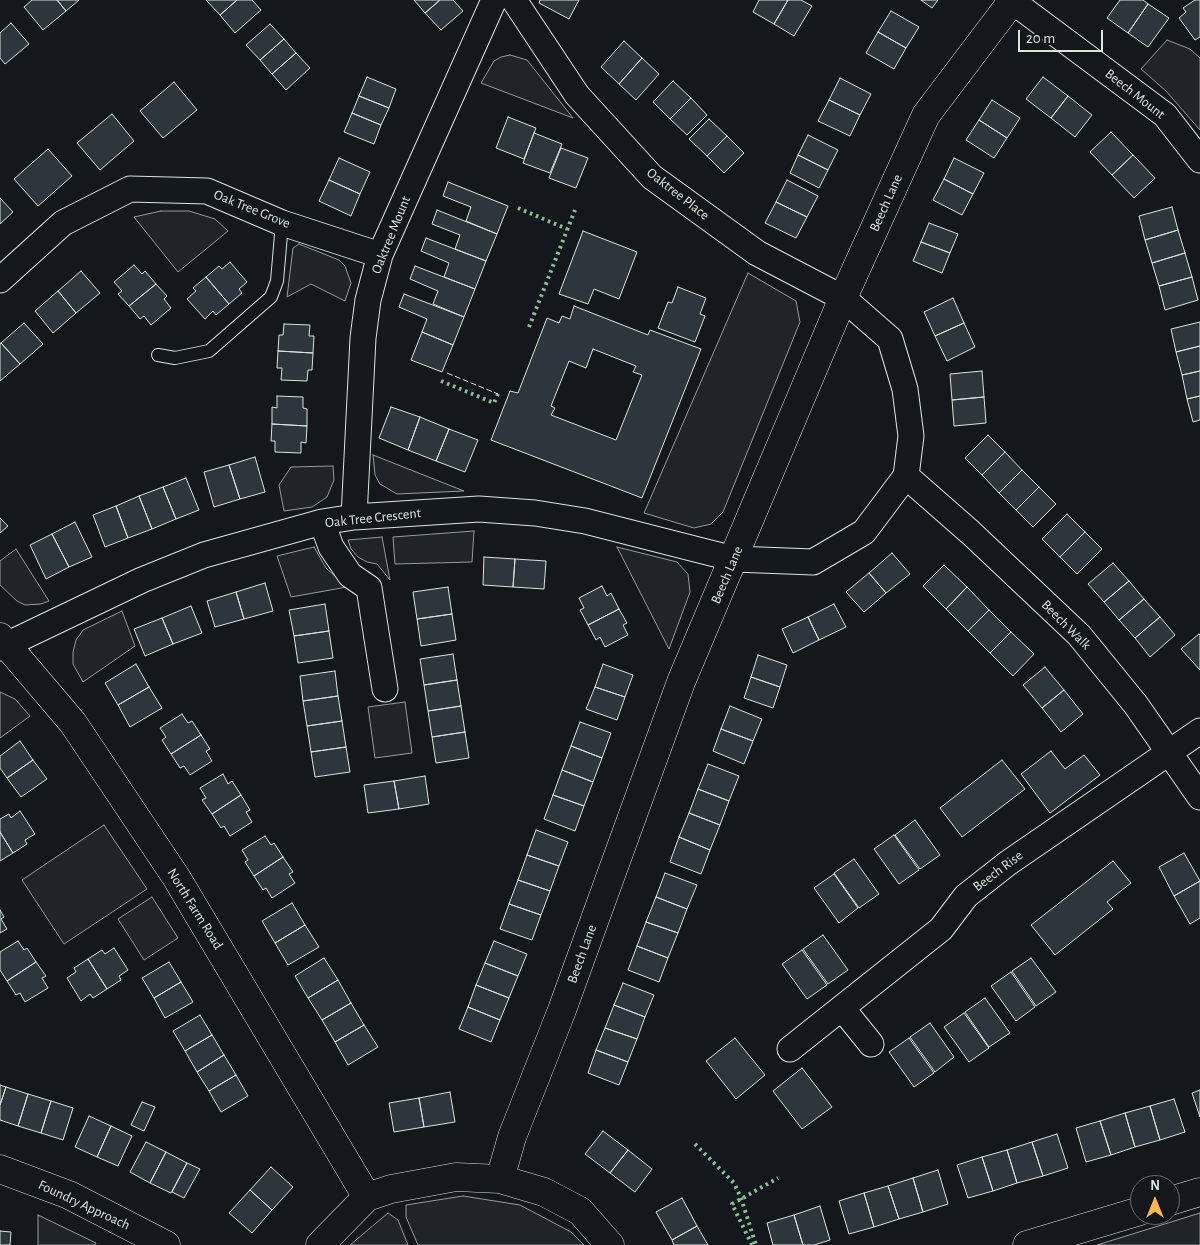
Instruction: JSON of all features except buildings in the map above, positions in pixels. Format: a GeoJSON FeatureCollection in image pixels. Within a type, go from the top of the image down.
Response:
{"type":"FeatureCollection","features":[{"type":"Feature","properties":{"kind":"street","name":"Oaktree Mount"},"geometry":{"type":"LineString","coordinates":[[354,517],[363,338],[368,300],[380,255],[494,0]]}},
{"type":"Feature","properties":{"kind":"street","name":"Oaktree Place"},"geometry":{"type":"LineString","coordinates":[[514,0],[577,95],[652,177],[757,253],[843,298],[890,338],[905,389],[911,436],[906,476]]}},
{"type":"Feature","properties":{"kind":"street","name":"Beech Lane"},"geometry":{"type":"LineString","coordinates":[[500,1179],[512,1137],[568,992],[681,682],[843,298],[926,115],[1012,1]]}},
{"type":"Feature","properties":{"kind":"street","name":"Beech Mount"},"geometry":{"type":"LineString","coordinates":[[1012,1],[1165,115],[1200,160]]}},
{"type":"Feature","properties":{"kind":"street","name":"Oak Tree Grove"},"geometry":{"type":"LineString","coordinates":[[0,280],[63,223],[130,189],[207,191],[282,223],[380,255]]}},
{"type":"Feature","properties":{"kind":"street","name":"Oak Tree Crescent"},"geometry":{"type":"LineString","coordinates":[[2,643],[142,580],[204,555],[322,522],[354,517],[479,509],[535,514],[585,521],[734,559],[813,562],[864,532],[906,476]]}},
{"type":"Feature","properties":{"kind":"street","name":"Beech Walk"},"geometry":{"type":"LineString","coordinates":[[906,476],[971,533],[1079,635],[1136,704],[1200,797]]}},
{"type":"Feature","properties":{"kind":"street"},"geometry":{"type":"LineString","coordinates":[[322,522],[331,547],[350,576],[369,588],[386,689]]}},
{"type":"Feature","properties":{"kind":"street","name":"North Farm Road"},"geometry":{"type":"LineString","coordinates":[[2,643],[73,722],[176,877],[367,1197]]}},
{"type":"Feature","properties":{"kind":"street"},"geometry":{"type":"LineString","coordinates":[[1170,752],[1200,731]]}},
{"type":"Feature","properties":{"kind":"street","name":"Beech Rise"},"geometry":{"type":"LineString","coordinates":[[790,1049],[941,929],[966,896],[1008,862],[1170,752]]}},
{"type":"Feature","properties":{"kind":"street"},"geometry":{"type":"LineString","coordinates":[[842,1008],[871,1044]]}},
{"type":"Feature","properties":{"kind":"street","name":"Foundry Approach"},"geometry":{"type":"LineString","coordinates":[[0,1169],[69,1196],[166,1245]]}},
{"type":"Feature","properties":{"kind":"street"},"geometry":{"type":"LineString","coordinates":[[320,1245],[367,1197],[391,1189],[456,1177],[500,1179],[544,1192],[580,1211],[610,1245]]}},
{"type":"Feature","properties":{"kind":"street"},"geometry":{"type":"LineString","coordinates":[[1180,1199],[1200,1192]]}},
{"type":"Feature","properties":{"kind":"street"},"geometry":{"type":"LineString","coordinates":[[1027,1245],[1130,1214]]}},
{"type":"Feature","properties":{"kind":"lane"},"geometry":{"type":"LineString","coordinates":[[158,355],[175,358],[209,351],[271,297],[277,281],[282,223]]}},
{"type":"Feature","properties":{"kind":"shaded area"},"geometry":{"type":"Polygon","coordinates":[[[1167,40],[1190,49],[1200,58],[1200,130],[1166,91],[1141,69],[1167,40]]]}},
{"type":"Feature","properties":{"kind":"shaded area"},"geometry":{"type":"Polygon","coordinates":[[[510,55],[527,60],[573,118],[481,83],[494,61],[510,55]]]}},
{"type":"Feature","properties":{"kind":"shaded area"},"geometry":{"type":"Polygon","coordinates":[[[161,211],[189,211],[215,219],[228,231],[178,272],[134,217],[161,211]]]}},
{"type":"Feature","properties":{"kind":"shaded area"},"geometry":{"type":"Polygon","coordinates":[[[299,244],[339,260],[345,266],[351,283],[345,301],[311,284],[287,297],[293,248],[299,244]]]}},
{"type":"Feature","properties":{"kind":"shaded area"},"geometry":{"type":"Polygon","coordinates":[[[748,273],[796,301],[800,322],[723,512],[711,524],[694,528],[644,513],[748,273]]]}},
{"type":"Feature","properties":{"kind":"shaded area"},"geometry":{"type":"Polygon","coordinates":[[[373,455],[464,491],[397,494],[380,484],[375,475],[373,455]]]}},
{"type":"Feature","properties":{"kind":"shaded area"},"geometry":{"type":"Polygon","coordinates":[[[333,466],[334,480],[327,497],[312,507],[284,511],[279,485],[291,467],[333,466]]]}},
{"type":"Feature","properties":{"kind":"shaded area"},"geometry":{"type":"Polygon","coordinates":[[[474,531],[472,562],[395,564],[393,537],[474,531]]]}},
{"type":"Feature","properties":{"kind":"shaded area"},"geometry":{"type":"Polygon","coordinates":[[[382,537],[390,580],[377,564],[367,562],[358,557],[351,549],[348,540],[382,537]]]}},
{"type":"Feature","properties":{"kind":"shaded area"},"geometry":{"type":"Polygon","coordinates":[[[314,547],[326,568],[347,587],[291,597],[277,556],[314,547]]]}},
{"type":"Feature","properties":{"kind":"shaded area"},"geometry":{"type":"Polygon","coordinates":[[[617,547],[677,562],[688,574],[690,592],[669,649],[617,547]]]}},
{"type":"Feature","properties":{"kind":"shaded area"},"geometry":{"type":"Polygon","coordinates":[[[16,549],[49,601],[41,604],[25,605],[17,601],[0,585],[0,561],[16,549]]]}},
{"type":"Feature","properties":{"kind":"shaded area"},"geometry":{"type":"Polygon","coordinates":[[[122,611],[135,646],[83,682],[73,664],[76,640],[83,630],[122,611]]]}},
{"type":"Feature","properties":{"kind":"shaded area"},"geometry":{"type":"Polygon","coordinates":[[[0,692],[15,699],[30,716],[0,738],[0,692]]]}},
{"type":"Feature","properties":{"kind":"shaded area"},"geometry":{"type":"Polygon","coordinates":[[[405,702],[412,753],[375,758],[368,707],[405,702]]]}},
{"type":"Feature","properties":{"kind":"shaded area"},"geometry":{"type":"Polygon","coordinates":[[[104,825],[147,889],[64,944],[22,880],[104,825]]]}},
{"type":"Feature","properties":{"kind":"shaded area"},"geometry":{"type":"Polygon","coordinates":[[[152,897],[178,938],[144,960],[118,919],[152,897]]]}},
{"type":"Feature","properties":{"kind":"shaded area"},"geometry":{"type":"Polygon","coordinates":[[[463,1196],[520,1205],[571,1232],[584,1245],[418,1245],[406,1217],[406,1205],[463,1196]]]}},
{"type":"Feature","properties":{"kind":"shaded area"},"geometry":{"type":"Polygon","coordinates":[[[388,1213],[398,1220],[408,1245],[350,1245],[388,1213]]]}},
{"type":"Feature","properties":{"kind":"shaded area"},"geometry":{"type":"Polygon","coordinates":[[[1200,1213],[1200,1245],[1097,1245],[1161,1225],[1180,1225],[1180,1219],[1200,1213]]]}},
{"type":"Feature","properties":{"kind":"shaded area"},"geometry":{"type":"Polygon","coordinates":[[[38,1215],[96,1243],[95,1245],[38,1245],[38,1215]]]}},
{"type":"Feature","properties":{"kind":"hedge"},"geometry":{"type":"LineString","coordinates":[[518,208],[567,229]]}},
{"type":"Feature","properties":{"kind":"hedge"},"geometry":{"type":"LineString","coordinates":[[529,327],[575,210]]}},
{"type":"Feature","properties":{"kind":"hedge"},"geometry":{"type":"LineString","coordinates":[[441,381],[494,403],[498,394]]}},
{"type":"Feature","properties":{"kind":"hedge"},"geometry":{"type":"LineString","coordinates":[[695,1144],[734,1183],[741,1198],[756,1245]]}},
{"type":"Feature","properties":{"kind":"hedge"},"geometry":{"type":"LineString","coordinates":[[752,1245],[732,1204],[778,1178]]}},
{"type":"Feature","properties":{"kind":"fence"},"geometry":{"type":"LineString","coordinates":[[447,373],[498,394]]}}]}
